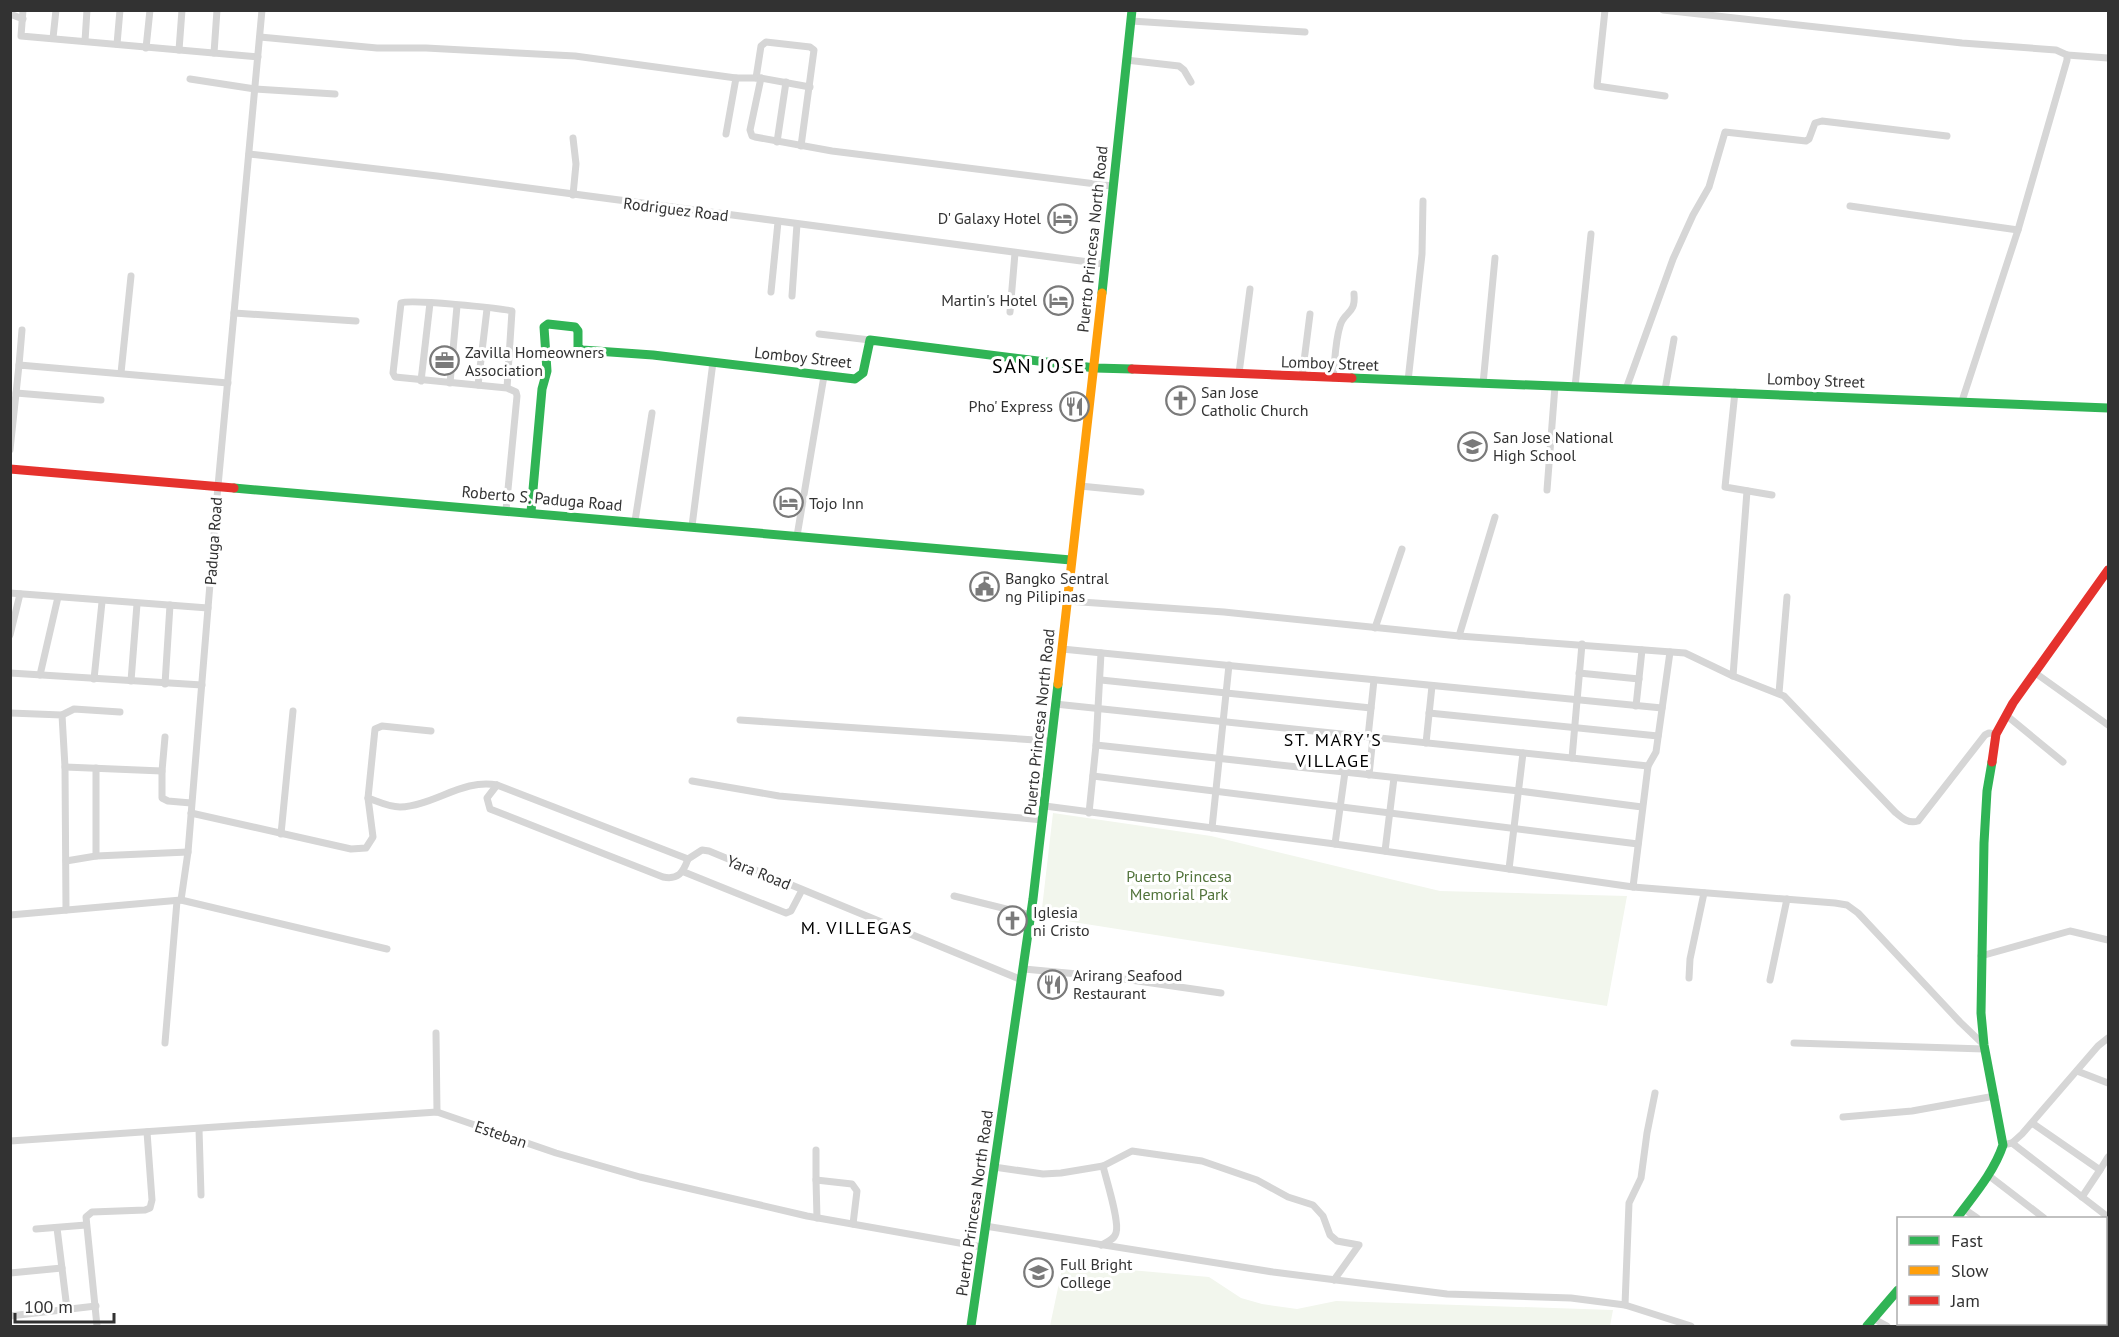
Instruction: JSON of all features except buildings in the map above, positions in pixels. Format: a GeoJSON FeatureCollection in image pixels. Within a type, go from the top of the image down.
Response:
{"type":"FeatureCollection","features":[{"type":"Feature","properties":{"kind":"street"},"geometry":{"type":"LineString","coordinates":[[53,38],[56,10]]}},
{"type":"Feature","properties":{"kind":"street"},"geometry":{"type":"LineString","coordinates":[[85,41],[87,10]]}},
{"type":"Feature","properties":{"kind":"street"},"geometry":{"type":"LineString","coordinates":[[117,44],[120,10]]}},
{"type":"Feature","properties":{"kind":"street"},"geometry":{"type":"LineString","coordinates":[[146,48],[150,10]]}},
{"type":"Feature","properties":{"kind":"street"},"geometry":{"type":"LineString","coordinates":[[179,50],[182,10]]}},
{"type":"Feature","properties":{"kind":"street"},"geometry":{"type":"LineString","coordinates":[[214,53],[218,10]]}},
{"type":"Feature","properties":{"kind":"street","name":"Paduga Road"},"geometry":{"type":"LineString","coordinates":[[165,1043],[179,900],[188,852],[218,486],[262,10]]}},
{"type":"Feature","properties":{"kind":"street","name":"Puerto Princesa North Road"},"geometry":{"type":"LineString","coordinates":[[970,1326],[1024,969],[1045,806],[1071,560],[1095,368],[1112,186],[1132,10]]}},
{"type":"Feature","properties":{"kind":"street"},"geometry":{"type":"LineString","coordinates":[[1605,10],[1597,86],[1665,96]]}},
{"type":"Feature","properties":{"kind":"street"},"geometry":{"type":"LineString","coordinates":[[1664,10],[1962,43],[2056,50],[2067,55],[2109,58]]}},
{"type":"Feature","properties":{"kind":"street"},"geometry":{"type":"LineString","coordinates":[[10,14],[23,15],[21,36],[258,57]]}},
{"type":"Feature","properties":{"kind":"street"},"geometry":{"type":"LineString","coordinates":[[1131,21],[1305,32]]}},
{"type":"Feature","properties":{"kind":"street"},"geometry":{"type":"LineString","coordinates":[[260,37],[377,48],[426,48],[564,55],[736,78],[758,78],[810,87]]}},
{"type":"Feature","properties":{"kind":"street"},"geometry":{"type":"LineString","coordinates":[[801,146],[815,52],[810,47],[766,42],[761,46],[751,133],[755,137],[801,146],[1112,186]]}},
{"type":"Feature","properties":{"kind":"street"},"geometry":{"type":"LineString","coordinates":[[1962,401],[2018,230],[2067,55]]}},
{"type":"Feature","properties":{"kind":"street"},"geometry":{"type":"LineString","coordinates":[[1126,60],[1179,66],[1191,82]]}},
{"type":"Feature","properties":{"kind":"street"},"geometry":{"type":"LineString","coordinates":[[726,134],[736,78]]}},
{"type":"Feature","properties":{"kind":"street"},"geometry":{"type":"LineString","coordinates":[[190,79],[255,89],[335,94]]}},
{"type":"Feature","properties":{"kind":"street"},"geometry":{"type":"LineString","coordinates":[[777,142],[786,82]]}},
{"type":"Feature","properties":{"kind":"street"},"geometry":{"type":"LineString","coordinates":[[1626,389],[1673,259],[1709,187],[1725,132],[1806,141],[1815,123],[1822,121],[1947,136]]}},
{"type":"Feature","properties":{"kind":"street"},"geometry":{"type":"LineString","coordinates":[[573,138],[576,164],[573,195]]}},
{"type":"Feature","properties":{"kind":"street","name":"Rodriguez Road"},"geometry":{"type":"LineString","coordinates":[[249,154],[437,176],[1104,264]]}},
{"type":"Feature","properties":{"kind":"street"},"geometry":{"type":"LineString","coordinates":[[1408,381],[1422,254],[1424,201]]}},
{"type":"Feature","properties":{"kind":"street"},"geometry":{"type":"LineString","coordinates":[[1850,206],[2018,230]]}},
{"type":"Feature","properties":{"kind":"street"},"geometry":{"type":"LineString","coordinates":[[771,292],[778,222]]}},
{"type":"Feature","properties":{"kind":"street"},"geometry":{"type":"LineString","coordinates":[[792,296],[797,225]]}},
{"type":"Feature","properties":{"kind":"street"},"geometry":{"type":"LineString","coordinates":[[1575,387],[1591,234]]}},
{"type":"Feature","properties":{"kind":"street"},"geometry":{"type":"LineString","coordinates":[[1010,312],[1015,253]]}},
{"type":"Feature","properties":{"kind":"street"},"geometry":{"type":"LineString","coordinates":[[1484,384],[1495,258]]}},
{"type":"Feature","properties":{"kind":"street"},"geometry":{"type":"LineString","coordinates":[[121,373],[131,276]]}},
{"type":"Feature","properties":{"kind":"street"},"geometry":{"type":"LineString","coordinates":[[1239,374],[1250,289]]}},
{"type":"Feature","properties":{"kind":"street"},"geometry":{"type":"LineString","coordinates":[[1333,378],[1340,325],[1353,310],[1354,294]]}},
{"type":"Feature","properties":{"kind":"street"},"geometry":{"type":"LineString","coordinates":[[506,510],[517,396],[514,390],[421,381],[394,376],[400,305],[406,302],[430,303],[511,310],[513,313],[507,388]]}},
{"type":"Feature","properties":{"kind":"street"},"geometry":{"type":"LineString","coordinates":[[421,381],[430,303]]}},
{"type":"Feature","properties":{"kind":"street"},"geometry":{"type":"LineString","coordinates":[[450,383],[457,306]]}},
{"type":"Feature","properties":{"kind":"street"},"geometry":{"type":"LineString","coordinates":[[478,385],[487,309]]}},
{"type":"Feature","properties":{"kind":"street"},"geometry":{"type":"LineString","coordinates":[[234,313],[356,321]]}},
{"type":"Feature","properties":{"kind":"street"},"geometry":{"type":"LineString","coordinates":[[1302,377],[1310,314]]}},
{"type":"Feature","properties":{"kind":"street","name":"Lomboy Street"},"geometry":{"type":"LineString","coordinates":[[531,512],[542,389],[547,371],[545,325],[549,324],[575,327],[578,331],[578,345],[582,350],[653,355],[855,379],[861,376],[870,340],[1095,368],[2109,408]]}},
{"type":"Feature","properties":{"kind":"street"},"geometry":{"type":"LineString","coordinates":[[10,450],[22,330]]}},
{"type":"Feature","properties":{"kind":"street"},"geometry":{"type":"LineString","coordinates":[[819,334],[870,340]]}},
{"type":"Feature","properties":{"kind":"street"},"geometry":{"type":"LineString","coordinates":[[1665,390],[1674,339]]}},
{"type":"Feature","properties":{"kind":"street"},"geometry":{"type":"LineString","coordinates":[[692,526],[713,362]]}},
{"type":"Feature","properties":{"kind":"street"},"geometry":{"type":"LineString","coordinates":[[19,365],[228,384]]}},
{"type":"Feature","properties":{"kind":"street"},"geometry":{"type":"LineString","coordinates":[[797,536],[824,376]]}},
{"type":"Feature","properties":{"kind":"street"},"geometry":{"type":"LineString","coordinates":[[1547,490],[1555,386]]}},
{"type":"Feature","properties":{"kind":"street"},"geometry":{"type":"LineString","coordinates":[[1735,392],[1725,484],[1727,488],[1773,495]]}},
{"type":"Feature","properties":{"kind":"street"},"geometry":{"type":"LineString","coordinates":[[16,393],[101,400]]}},
{"type":"Feature","properties":{"kind":"street"},"geometry":{"type":"LineString","coordinates":[[635,521],[652,412]]}},
{"type":"Feature","properties":{"kind":"street","name":"Roberto S. Paduga Road"},"geometry":{"type":"LineString","coordinates":[[10,469],[1071,560]]}},
{"type":"Feature","properties":{"kind":"street"},"geometry":{"type":"LineString","coordinates":[[1080,486],[1142,492]]}},
{"type":"Feature","properties":{"kind":"street"},"geometry":{"type":"LineString","coordinates":[[1733,676],[1747,491]]}},
{"type":"Feature","properties":{"kind":"street"},"geometry":{"type":"LineString","coordinates":[[1459,636],[1496,517]]}},
{"type":"Feature","properties":{"kind":"street"},"geometry":{"type":"LineString","coordinates":[[1375,628],[1402,549]]}},
{"type":"Feature","properties":{"kind":"street"},"geometry":{"type":"LineString","coordinates":[[2107,1214],[2007,1144],[1984,1047],[1981,956],[1986,790],[1996,734],[2034,672],[2109,570]]}},
{"type":"Feature","properties":{"kind":"street"},"geometry":{"type":"LineString","coordinates":[[10,593],[102,602],[208,608]]}},
{"type":"Feature","properties":{"kind":"street"},"geometry":{"type":"LineString","coordinates":[[10,635],[20,594]]}},
{"type":"Feature","properties":{"kind":"street"},"geometry":{"type":"LineString","coordinates":[[40,675],[58,597]]}},
{"type":"Feature","properties":{"kind":"street"},"geometry":{"type":"LineString","coordinates":[[1779,693],[1787,597]]}},
{"type":"Feature","properties":{"kind":"street"},"geometry":{"type":"LineString","coordinates":[[1067,601],[1224,612],[1459,636],[1691,654],[1733,676],[1779,693],[1794,705],[1895,812],[1912,822],[1918,820],[1984,735],[1996,734]]}},
{"type":"Feature","properties":{"kind":"street"},"geometry":{"type":"LineString","coordinates":[[94,679],[102,602]]}},
{"type":"Feature","properties":{"kind":"street"},"geometry":{"type":"LineString","coordinates":[[131,681],[137,604]]}},
{"type":"Feature","properties":{"kind":"street"},"geometry":{"type":"LineString","coordinates":[[165,684],[170,605]]}},
{"type":"Feature","properties":{"kind":"street"},"geometry":{"type":"LineString","coordinates":[[1572,758],[1582,644]]}},
{"type":"Feature","properties":{"kind":"street"},"geometry":{"type":"LineString","coordinates":[[1062,649],[1662,708]]}},
{"type":"Feature","properties":{"kind":"street"},"geometry":{"type":"LineString","coordinates":[[1636,706],[1642,650]]}},
{"type":"Feature","properties":{"kind":"street"},"geometry":{"type":"LineString","coordinates":[[1633,887],[1648,766],[1656,752],[1670,652]]}},
{"type":"Feature","properties":{"kind":"street"},"geometry":{"type":"LineString","coordinates":[[1089,813],[1099,708],[1101,653]]}},
{"type":"Feature","properties":{"kind":"street"},"geometry":{"type":"LineString","coordinates":[[1212,828],[1229,665]]}},
{"type":"Feature","properties":{"kind":"street"},"geometry":{"type":"LineString","coordinates":[[2034,672],[2109,725]]}},
{"type":"Feature","properties":{"kind":"street"},"geometry":{"type":"LineString","coordinates":[[10,673],[202,685]]}},
{"type":"Feature","properties":{"kind":"street"},"geometry":{"type":"LineString","coordinates":[[1579,673],[1639,679]]}},
{"type":"Feature","properties":{"kind":"street"},"geometry":{"type":"LineString","coordinates":[[1101,680],[1371,708]]}},
{"type":"Feature","properties":{"kind":"street"},"geometry":{"type":"LineString","coordinates":[[1369,775],[1374,680]]}},
{"type":"Feature","properties":{"kind":"street"},"geometry":{"type":"LineString","coordinates":[[1426,743],[1432,686]]}},
{"type":"Feature","properties":{"kind":"street"},"geometry":{"type":"LineString","coordinates":[[1055,704],[1648,766]]}},
{"type":"Feature","properties":{"kind":"street"},"geometry":{"type":"LineString","coordinates":[[10,713],[62,715],[74,709],[120,712]]}},
{"type":"Feature","properties":{"kind":"street"},"geometry":{"type":"LineString","coordinates":[[281,834],[293,711]]}},
{"type":"Feature","properties":{"kind":"street"},"geometry":{"type":"LineString","coordinates":[[1429,713],[1658,736]]}},
{"type":"Feature","properties":{"kind":"street"},"geometry":{"type":"LineString","coordinates":[[62,715],[65,767],[66,910]]}},
{"type":"Feature","properties":{"kind":"street"},"geometry":{"type":"LineString","coordinates":[[2006,715],[2063,762]]}},
{"type":"Feature","properties":{"kind":"street"},"geometry":{"type":"LineString","coordinates":[[740,720],[1051,741]]}},
{"type":"Feature","properties":{"kind":"street"},"geometry":{"type":"LineString","coordinates":[[191,813],[351,849],[366,848],[373,837],[368,798],[375,729],[382,726],[431,731]]}},
{"type":"Feature","properties":{"kind":"street"},"geometry":{"type":"LineString","coordinates":[[165,737],[161,794],[164,800],[191,803]]}},
{"type":"Feature","properties":{"kind":"street"},"geometry":{"type":"LineString","coordinates":[[1096,745],[1642,807]]}},
{"type":"Feature","properties":{"kind":"street"},"geometry":{"type":"LineString","coordinates":[[1509,869],[1523,753]]}},
{"type":"Feature","properties":{"kind":"street"},"geometry":{"type":"LineString","coordinates":[[65,767],[162,771]]}},
{"type":"Feature","properties":{"kind":"street"},"geometry":{"type":"LineString","coordinates":[[96,768],[96,856]]}},
{"type":"Feature","properties":{"kind":"street"},"geometry":{"type":"LineString","coordinates":[[1335,844],[1345,772]]}},
{"type":"Feature","properties":{"kind":"street"},"geometry":{"type":"LineString","coordinates":[[1093,776],[1638,844]]}},
{"type":"Feature","properties":{"kind":"street"},"geometry":{"type":"LineString","coordinates":[[1385,851],[1394,778]]}},
{"type":"Feature","properties":{"kind":"street"},"geometry":{"type":"LineString","coordinates":[[692,781],[779,796],[1043,820]]}},
{"type":"Feature","properties":{"kind":"street"},"geometry":{"type":"LineString","coordinates":[[368,798],[388,805],[406,806],[420,804],[482,783],[496,784],[688,859],[684,872],[672,878],[663,877],[490,809],[486,803],[487,798],[496,784]]}},
{"type":"Feature","properties":{"kind":"street"},"geometry":{"type":"LineString","coordinates":[[1045,806],[1335,844],[1633,887],[1847,905],[1858,913],[1984,1047]]}},
{"type":"Feature","properties":{"kind":"street","name":"Yara Road"},"geometry":{"type":"LineString","coordinates":[[688,859],[706,850],[1022,980]]}},
{"type":"Feature","properties":{"kind":"street"},"geometry":{"type":"LineString","coordinates":[[66,861],[96,856],[188,852]]}},
{"type":"Feature","properties":{"kind":"street"},"geometry":{"type":"LineString","coordinates":[[684,872],[786,913],[791,911],[802,890]]}},
{"type":"Feature","properties":{"kind":"street"},"geometry":{"type":"LineString","coordinates":[[1689,978],[1690,959],[1704,893]]}},
{"type":"Feature","properties":{"kind":"street"},"geometry":{"type":"LineString","coordinates":[[954,896],[1031,915]]}},
{"type":"Feature","properties":{"kind":"street"},"geometry":{"type":"LineString","coordinates":[[1770,980],[1787,899]]}},
{"type":"Feature","properties":{"kind":"street"},"geometry":{"type":"LineString","coordinates":[[10,915],[179,900],[387,949]]}},
{"type":"Feature","properties":{"kind":"street"},"geometry":{"type":"LineString","coordinates":[[1981,956],[2070,931],[2109,939]]}},
{"type":"Feature","properties":{"kind":"street"},"geometry":{"type":"LineString","coordinates":[[1024,969],[1132,980],[1221,993]]}},
{"type":"Feature","properties":{"kind":"street"},"geometry":{"type":"LineString","coordinates":[[436,1033],[437,1112]]}},
{"type":"Feature","properties":{"kind":"street"},"geometry":{"type":"LineString","coordinates":[[1958,1217],[2007,1144],[2032,1123],[2098,1046],[2109,1038]]}},
{"type":"Feature","properties":{"kind":"street"},"geometry":{"type":"LineString","coordinates":[[1794,1043],[1984,1047]]}},
{"type":"Feature","properties":{"kind":"street"},"geometry":{"type":"LineString","coordinates":[[2077,1071],[2109,1083]]}},
{"type":"Feature","properties":{"kind":"street"},"geometry":{"type":"LineString","coordinates":[[1624,1305],[1629,1203],[1641,1178],[1655,1094]]}},
{"type":"Feature","properties":{"kind":"street"},"geometry":{"type":"LineString","coordinates":[[1843,1117],[1912,1111],[1995,1096]]}},
{"type":"Feature","properties":{"kind":"street","name":"Esteban"},"geometry":{"type":"LineString","coordinates":[[10,1141],[437,1112],[556,1154],[640,1177],[816,1218],[982,1247]]}},
{"type":"Feature","properties":{"kind":"street"},"geometry":{"type":"LineString","coordinates":[[2032,1123],[2100,1170]]}},
{"type":"Feature","properties":{"kind":"street"},"geometry":{"type":"LineString","coordinates":[[199,1129],[201,1195]]}},
{"type":"Feature","properties":{"kind":"street"},"geometry":{"type":"LineString","coordinates":[[97,1326],[86,1225],[87,1215],[92,1212],[150,1208],[152,1200],[147,1132]]}},
{"type":"Feature","properties":{"kind":"street"},"geometry":{"type":"LineString","coordinates":[[816,1150],[816,1218]]}},
{"type":"Feature","properties":{"kind":"street"},"geometry":{"type":"LineString","coordinates":[[994,1167],[1043,1174],[1061,1173],[1103,1166],[1126,1152],[1132,1151],[1202,1161],[1257,1180],[1288,1197],[1313,1205],[1323,1216],[1330,1235],[1337,1241],[1359,1245],[1334,1280]]}},
{"type":"Feature","properties":{"kind":"street"},"geometry":{"type":"LineString","coordinates":[[2082,1197],[2109,1157]]}},
{"type":"Feature","properties":{"kind":"street"},"geometry":{"type":"LineString","coordinates":[[1101,1245],[1113,1239],[1117,1231],[1103,1166]]}},
{"type":"Feature","properties":{"kind":"street"},"geometry":{"type":"LineString","coordinates":[[1988,1175],[2043,1217]]}},
{"type":"Feature","properties":{"kind":"street"},"geometry":{"type":"LineString","coordinates":[[816,1180],[852,1184],[856,1187],[853,1224]]}},
{"type":"Feature","properties":{"kind":"street"},"geometry":{"type":"LineString","coordinates":[[1964,1209],[1976,1217]]}},
{"type":"Feature","properties":{"kind":"street"},"geometry":{"type":"LineString","coordinates":[[36,1229],[86,1225]]}},
{"type":"Feature","properties":{"kind":"street"},"geometry":{"type":"LineString","coordinates":[[985,1226],[1334,1280],[1447,1294],[1515,1294],[1624,1305],[1691,1326]]}},
{"type":"Feature","properties":{"kind":"street"},"geometry":{"type":"LineString","coordinates":[[57,1228],[67,1309]]}},
{"type":"Feature","properties":{"kind":"street"},"geometry":{"type":"LineString","coordinates":[[10,1273],[62,1268]]}},
{"type":"Feature","properties":{"kind":"street"},"geometry":{"type":"LineString","coordinates":[[1870,1323],[1897,1292]]}},
{"type":"Feature","properties":{"kind":"street"},"geometry":{"type":"LineString","coordinates":[[10,1316],[96,1306]]}},
{"type":"Feature","properties":{"kind":"street"},"geometry":{"type":"LineString","coordinates":[[1870,1323],[1887,1326]]}},
{"type":"Feature","properties":{"kind":"green space","name":"Puerto Princesa Memorial Park"},"geometry":{"type":"Polygon","coordinates":[[[1053,813],[1211,836],[1440,891],[1627,896],[1607,1006],[1041,917],[1053,813]]]}},
{"type":"Feature","properties":{"kind":"green space"},"geometry":{"type":"Polygon","coordinates":[[[1063,1264],[1209,1277],[1241,1298],[1262,1304],[1297,1309],[1336,1301],[1613,1310],[1610,1326],[1050,1326],[1063,1264]]]}},
{"type":"Feature","properties":{"kind":"traffic: fast"},"geometry":{"type":"LineString","coordinates":[[1102,293],[1132,10]]}},
{"type":"Feature","properties":{"kind":"traffic: fast"},"geometry":{"type":"LineString","coordinates":[[531,512],[542,389],[547,371],[544,327],[548,324],[575,327],[578,331],[578,347],[582,350],[653,355],[855,379],[863,373],[870,340],[1095,368],[1132,369]]}},
{"type":"Feature","properties":{"kind":"traffic: fast"},"geometry":{"type":"LineString","coordinates":[[1352,378],[2108,408]]}},
{"type":"Feature","properties":{"kind":"traffic: fast"},"geometry":{"type":"LineString","coordinates":[[234,488],[1071,560]]}},
{"type":"Feature","properties":{"kind":"traffic: fast"},"geometry":{"type":"LineString","coordinates":[[971,1326],[1033,899],[1058,684]]}},
{"type":"Feature","properties":{"kind":"traffic: fast"},"geometry":{"type":"LineString","coordinates":[[1958,1217],[1989,1174],[2003,1145],[1984,1045],[1981,1013],[1984,843],[1987,791],[1992,762]]}},
{"type":"Feature","properties":{"kind":"traffic: fast"},"geometry":{"type":"LineString","coordinates":[[1867,1326],[1897,1291]]}},
{"type":"Feature","properties":{"kind":"traffic: slow"},"geometry":{"type":"LineString","coordinates":[[1058,684],[1102,293]]}},
{"type":"Feature","properties":{"kind":"traffic: jam"},"geometry":{"type":"LineString","coordinates":[[1132,369],[1352,378]]}},
{"type":"Feature","properties":{"kind":"traffic: jam"},"geometry":{"type":"LineString","coordinates":[[10,469],[234,488]]}},
{"type":"Feature","properties":{"kind":"traffic: jam"},"geometry":{"type":"LineString","coordinates":[[1992,762],[1996,734],[2013,703],[2108,570]]}},
{"type":"Feature","properties":{"kind":"place","name":"D' Galaxy Hotel"},"geometry":{"type":"Point","coordinates":[1062,218]}},
{"type":"Feature","properties":{"kind":"place","name":"Martin's Hotel"},"geometry":{"type":"Point","coordinates":[1058,300]}},
{"type":"Feature","properties":{"kind":"place","name":"Zavilla Homeowners Association"},"geometry":{"type":"Point","coordinates":[444,361]}},
{"type":"Feature","properties":{"kind":"place","name":"San Jose Catholic Church"},"geometry":{"type":"Point","coordinates":[1180,401]}},
{"type":"Feature","properties":{"kind":"place","name":"Pho' Express"},"geometry":{"type":"Point","coordinates":[1074,406]}},
{"type":"Feature","properties":{"kind":"place","name":"San Jose National High School"},"geometry":{"type":"Point","coordinates":[1472,446]}},
{"type":"Feature","properties":{"kind":"place","name":"Tojo Inn"},"geometry":{"type":"Point","coordinates":[788,503]}},
{"type":"Feature","properties":{"kind":"place","name":"Bangko Sentral ng Pilipinas"},"geometry":{"type":"Point","coordinates":[984,587]}},
{"type":"Feature","properties":{"kind":"place","name":"Iglesia ni Cristo"},"geometry":{"type":"Point","coordinates":[1012,921]}},
{"type":"Feature","properties":{"kind":"place","name":"Arirang Seafood Restaurant"},"geometry":{"type":"Point","coordinates":[1052,984]}},
{"type":"Feature","properties":{"kind":"place","name":"Full Bright College"},"geometry":{"type":"Point","coordinates":[1039,1273]}},
{"type":"Feature","properties":{"kind":"district","name":"SAN JOSE"},"geometry":{"type":"Point","coordinates":[1039,366]}},
{"type":"Feature","properties":{"kind":"district","name":"ST. MARY'S VILLAGE"},"geometry":{"type":"Point","coordinates":[1333,750]}},
{"type":"Feature","properties":{"kind":"district","name":"M. VILLEGAS"},"geometry":{"type":"Point","coordinates":[857,928]}}]}
